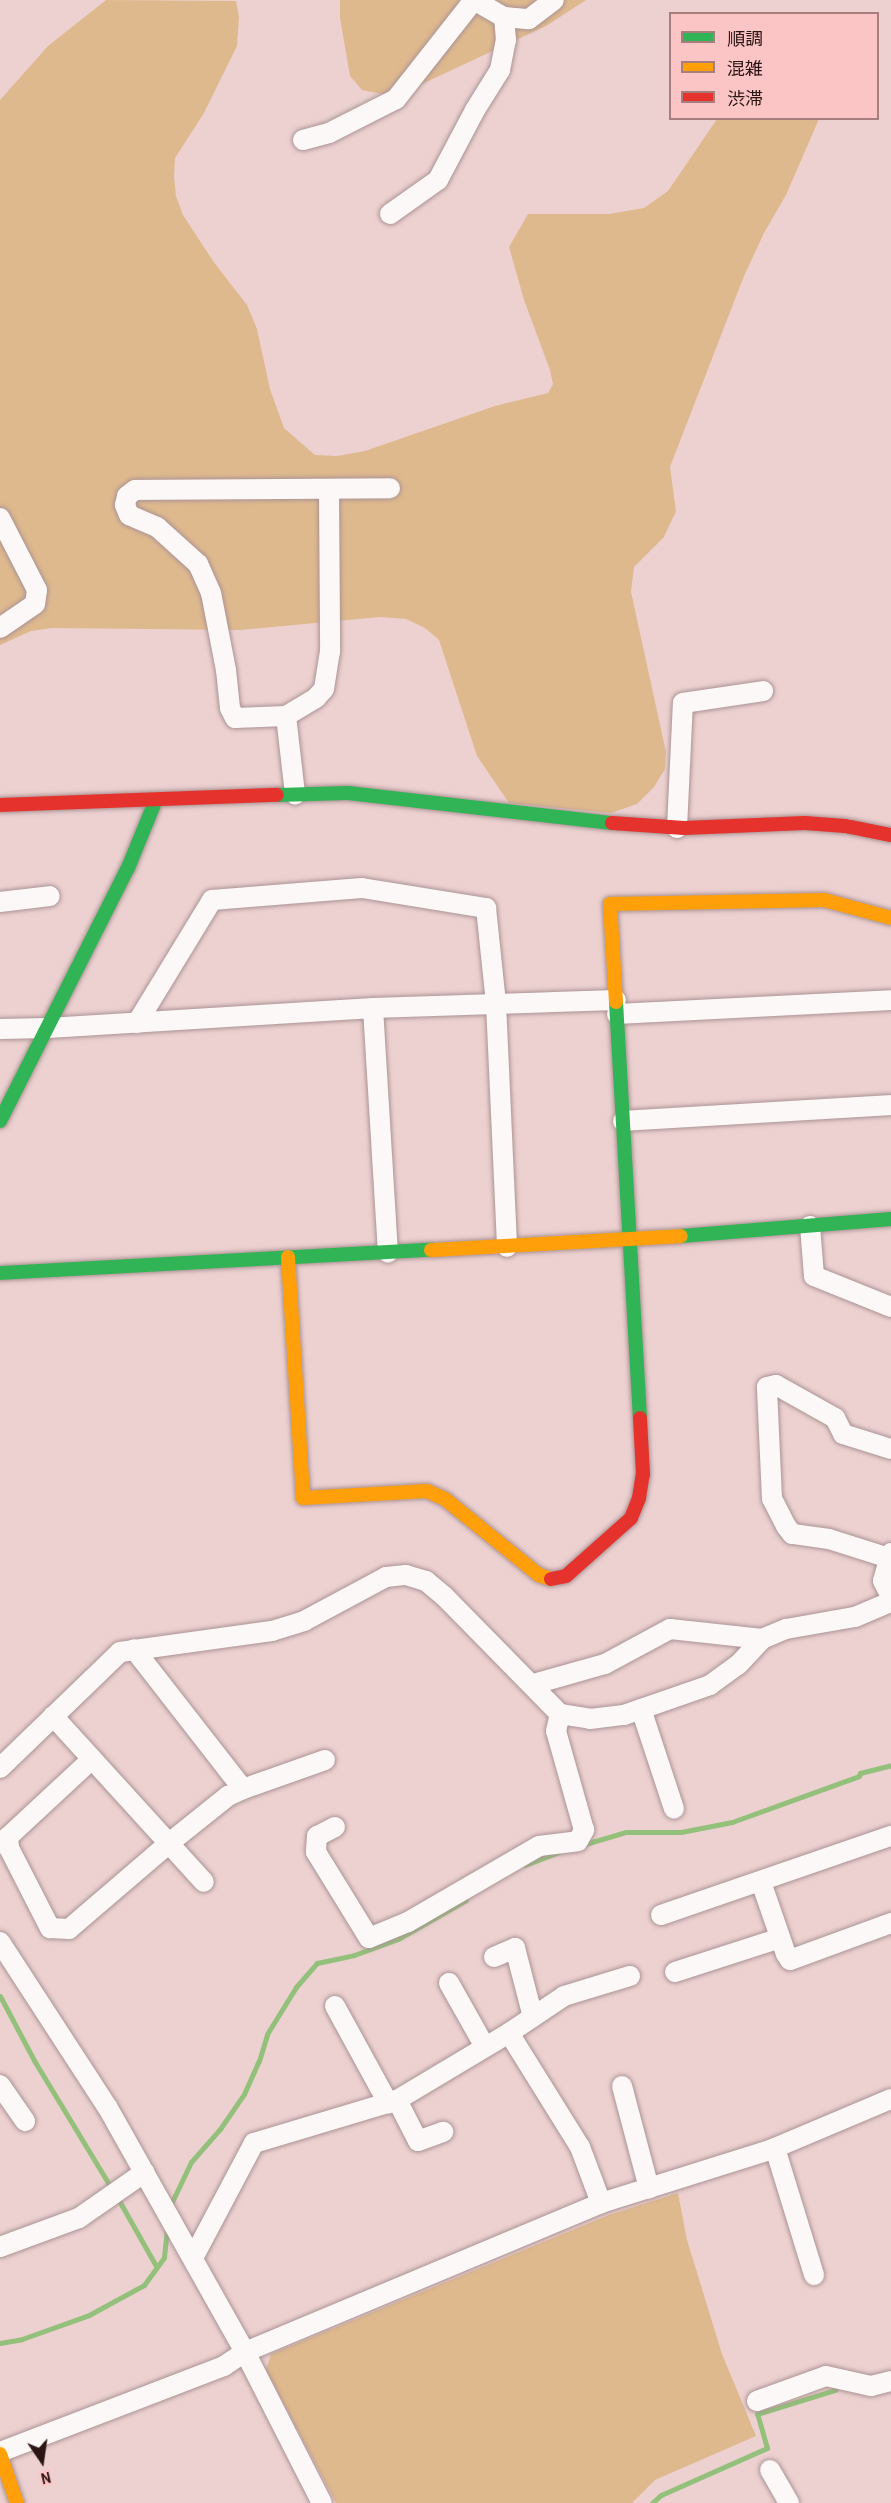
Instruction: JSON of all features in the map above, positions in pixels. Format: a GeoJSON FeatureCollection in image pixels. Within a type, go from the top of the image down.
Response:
{"type":"FeatureCollection","features":[{"type":"Feature","properties":{"kind":"street"},"geometry":{"type":"LineString","coordinates":[[303,140],[330,133],[396,99],[474,0],[504,17],[529,19],[554,0]]}},
{"type":"Feature","properties":{"kind":"street"},"geometry":{"type":"LineString","coordinates":[[390,214],[438,180],[475,110],[500,70],[506,40],[504,17]]}},
{"type":"Feature","properties":{"kind":"street"},"geometry":{"type":"LineString","coordinates":[[329,489],[330,651],[324,689],[316,698],[286,716],[235,718],[230,708],[226,670],[211,593],[198,564],[157,527],[129,515],[125,505],[127,496],[135,490],[390,488]]}},
{"type":"Feature","properties":{"kind":"street"},"geometry":{"type":"LineString","coordinates":[[0,628],[35,604],[37,590],[1,524]]}},
{"type":"Feature","properties":{"kind":"street"},"geometry":{"type":"LineString","coordinates":[[677,828],[683,703],[763,691]]}},
{"type":"Feature","properties":{"kind":"street"},"geometry":{"type":"LineString","coordinates":[[286,716],[295,794]]}},
{"type":"Feature","properties":{"kind":"street"},"geometry":{"type":"LineString","coordinates":[[0,805],[155,802],[348,793],[643,827],[805,824],[845,826],[891,835]]}},
{"type":"Feature","properties":{"kind":"street"},"geometry":{"type":"LineString","coordinates":[[0,1121],[128,868],[155,802]]}},
{"type":"Feature","properties":{"kind":"street"},"geometry":{"type":"LineString","coordinates":[[137,1023],[212,900],[362,888],[486,908],[496,1003],[507,1247]]}},
{"type":"Feature","properties":{"kind":"street"},"geometry":{"type":"LineString","coordinates":[[0,902],[50,896]]}},
{"type":"Feature","properties":{"kind":"street"},"geometry":{"type":"LineString","coordinates":[[288,1257],[303,1498],[427,1491],[445,1499],[539,1575],[552,1579],[566,1576],[631,1518],[639,1498],[643,1474],[610,904],[824,900],[891,918]]}},
{"type":"Feature","properties":{"kind":"street"},"geometry":{"type":"LineString","coordinates":[[0,1029],[496,1003],[616,1007],[891,1000]]}},
{"type":"Feature","properties":{"kind":"street"},"geometry":{"type":"LineString","coordinates":[[373,1008],[388,1253]]}},
{"type":"Feature","properties":{"kind":"street"},"geometry":{"type":"LineString","coordinates":[[623,1121],[891,1105]]}},
{"type":"Feature","properties":{"kind":"street"},"geometry":{"type":"LineString","coordinates":[[0,1273],[629,1240],[891,1219]]}},
{"type":"Feature","properties":{"kind":"street"},"geometry":{"type":"LineString","coordinates":[[810,1226],[814,1276],[891,1307]]}},
{"type":"Feature","properties":{"kind":"street"},"geometry":{"type":"LineString","coordinates":[[891,1449],[843,1434],[835,1418],[776,1385],[767,1387],[772,1499],[786,1526],[792,1534],[829,1539],[890,1555],[883,1581],[891,1597]]}},
{"type":"Feature","properties":{"kind":"street"},"geometry":{"type":"LineString","coordinates":[[0,1768],[120,1652],[272,1631],[304,1622],[386,1578],[406,1575],[426,1581],[534,1684],[560,1714],[590,1719],[624,1715],[710,1685],[738,1665],[762,1640],[786,1629],[855,1617],[891,1602]]}},
{"type":"Feature","properties":{"kind":"street"},"geometry":{"type":"LineString","coordinates":[[534,1684],[605,1664],[670,1629],[762,1640]]}},
{"type":"Feature","properties":{"kind":"street"},"geometry":{"type":"LineString","coordinates":[[134,1649],[243,1789]]}},
{"type":"Feature","properties":{"kind":"street"},"geometry":{"type":"LineString","coordinates":[[641,1708],[674,1809]]}},
{"type":"Feature","properties":{"kind":"street"},"geometry":{"type":"LineString","coordinates":[[335,1827],[317,1836],[316,1852],[369,1938],[408,1922],[539,1845],[578,1841],[584,1830],[556,1731],[560,1714]]}},
{"type":"Feature","properties":{"kind":"street"},"geometry":{"type":"LineString","coordinates":[[54,1716],[204,1882]]}},
{"type":"Feature","properties":{"kind":"street"},"geometry":{"type":"LineString","coordinates":[[92,1759],[8,1837],[9,1848],[50,1928],[69,1929],[228,1796],[325,1760]]}},
{"type":"Feature","properties":{"kind":"street"},"geometry":{"type":"LineString","coordinates":[[661,1915],[891,1836]]}},
{"type":"Feature","properties":{"kind":"street"},"geometry":{"type":"LineString","coordinates":[[761,1882],[790,1960],[891,1923]]}},
{"type":"Feature","properties":{"kind":"street"},"geometry":{"type":"LineString","coordinates":[[675,1972],[780,1938]]}},
{"type":"Feature","properties":{"kind":"street"},"geometry":{"type":"LineString","coordinates":[[0,1942],[108,2108],[145,2172],[245,2352],[322,2503]]}},
{"type":"Feature","properties":{"kind":"street"},"geometry":{"type":"LineString","coordinates":[[494,1957],[515,1948],[533,2016]]}},
{"type":"Feature","properties":{"kind":"street"},"geometry":{"type":"LineString","coordinates":[[193,2258],[254,2143],[393,2101],[509,2033],[564,1996],[630,1976]]}},
{"type":"Feature","properties":{"kind":"street"},"geometry":{"type":"LineString","coordinates":[[449,1983],[485,2047]]}},
{"type":"Feature","properties":{"kind":"street"},"geometry":{"type":"LineString","coordinates":[[335,2006],[418,2141],[443,2132]]}},
{"type":"Feature","properties":{"kind":"street"},"geometry":{"type":"LineString","coordinates":[[509,2033],[580,2147],[601,2203]]}},
{"type":"Feature","properties":{"kind":"street"},"geometry":{"type":"LineString","coordinates":[[0,2085],[25,2121]]}},
{"type":"Feature","properties":{"kind":"street"},"geometry":{"type":"LineString","coordinates":[[622,2086],[649,2188]]}},
{"type":"Feature","properties":{"kind":"street"},"geometry":{"type":"LineString","coordinates":[[17,2503],[0,2453],[224,2366],[245,2352],[601,2203],[775,2148],[891,2100]]}},
{"type":"Feature","properties":{"kind":"street"},"geometry":{"type":"LineString","coordinates":[[775,2148],[814,2275]]}},
{"type":"Feature","properties":{"kind":"street"},"geometry":{"type":"LineString","coordinates":[[0,2247],[79,2218],[145,2172]]}},
{"type":"Feature","properties":{"kind":"street"},"geometry":{"type":"LineString","coordinates":[[757,2401],[826,2376],[872,2386],[891,2381]]}},
{"type":"Feature","properties":{"kind":"street"},"geometry":{"type":"LineString","coordinates":[[770,2470],[789,2503]]}},
{"type":"Feature","properties":{"kind":"shaded area"},"geometry":{"type":"Polygon","coordinates":[[[106,0],[236,1],[239,17],[237,46],[204,113],[175,158],[176,196],[183,215],[213,261],[247,305],[257,329],[270,389],[284,428],[315,455],[337,456],[365,451],[495,406],[548,393],[553,384],[550,370],[524,300],[509,247],[528,214],[609,214],[644,208],[668,191],[716,120],[819,120],[786,195],[764,233],[744,276],[670,467],[676,511],[664,537],[634,567],[631,592],[666,752],[665,769],[654,787],[637,804],[611,813],[509,803],[477,756],[439,640],[425,628],[406,619],[380,617],[240,630],[52,628],[31,631],[0,645],[0,100],[48,46],[106,0]]]}},
{"type":"Feature","properties":{"kind":"shaded area"},"geometry":{"type":"Polygon","coordinates":[[[340,0],[586,0],[546,26],[420,85],[387,95],[362,90],[350,76],[340,18],[340,0]]]}},
{"type":"Feature","properties":{"kind":"shaded area"},"geometry":{"type":"Polygon","coordinates":[[[678,2193],[687,2240],[722,2354],[756,2436],[655,2480],[632,2503],[336,2503],[266,2370],[271,2354],[609,2215],[678,2193]]]}},
{"type":"Feature","properties":{"kind":"waterway"},"geometry":{"type":"LineString","coordinates":[[582,1845],[626,1832],[681,1832],[732,1822],[859,1776],[860,1773],[891,1765]]}},
{"type":"Feature","properties":{"kind":"waterway"},"geometry":{"type":"LineString","coordinates":[[525,1865],[559,1852]]}},
{"type":"Feature","properties":{"kind":"waterway"},"geometry":{"type":"LineString","coordinates":[[170,2206],[191,2162],[220,2129],[244,2094],[259,2061],[267,2034],[296,1987],[317,1963],[354,1955],[398,1939],[466,1900]]}},
{"type":"Feature","properties":{"kind":"waterway"},"geometry":{"type":"LineString","coordinates":[[0,1996],[35,2062],[112,2189]]}},
{"type":"Feature","properties":{"kind":"waterway"},"geometry":{"type":"LineString","coordinates":[[117,2197],[156,2266]]}},
{"type":"Feature","properties":{"kind":"waterway"},"geometry":{"type":"LineString","coordinates":[[0,2343],[22,2339],[89,2315],[144,2285],[164,2257],[167,2227]]}},
{"type":"Feature","properties":{"kind":"waterway"},"geometry":{"type":"LineString","coordinates":[[652,2503],[661,2495],[767,2448],[757,2414],[835,2390]]}},
{"type":"Feature","properties":{"kind":"traffic: fast"},"geometry":{"type":"LineString","coordinates":[[277,795],[348,793],[612,823]]}},
{"type":"Feature","properties":{"kind":"traffic: fast"},"geometry":{"type":"LineString","coordinates":[[0,1121],[128,868],[155,802]]}},
{"type":"Feature","properties":{"kind":"traffic: fast"},"geometry":{"type":"LineString","coordinates":[[616,1002],[640,1418]]}},
{"type":"Feature","properties":{"kind":"traffic: fast"},"geometry":{"type":"LineString","coordinates":[[681,1236],[891,1219]]}},
{"type":"Feature","properties":{"kind":"traffic: fast"},"geometry":{"type":"LineString","coordinates":[[0,1273],[431,1250]]}},
{"type":"Feature","properties":{"kind":"traffic: slow"},"geometry":{"type":"LineString","coordinates":[[616,1002],[610,904],[824,900],[891,918]]}},
{"type":"Feature","properties":{"kind":"traffic: slow"},"geometry":{"type":"LineString","coordinates":[[431,1250],[681,1236]]}},
{"type":"Feature","properties":{"kind":"traffic: slow"},"geometry":{"type":"LineString","coordinates":[[288,1257],[303,1498],[427,1491],[445,1499],[539,1575],[551,1579]]}},
{"type":"Feature","properties":{"kind":"traffic: slow"},"geometry":{"type":"LineString","coordinates":[[0,2454],[17,2503]]}},
{"type":"Feature","properties":{"kind":"traffic: jam"},"geometry":{"type":"LineString","coordinates":[[0,805],[277,795]]}},
{"type":"Feature","properties":{"kind":"traffic: jam"},"geometry":{"type":"LineString","coordinates":[[612,823],[684,828],[805,823],[845,826],[891,835]]}},
{"type":"Feature","properties":{"kind":"traffic: jam"},"geometry":{"type":"LineString","coordinates":[[551,1579],[566,1576],[631,1518],[639,1498],[643,1474],[640,1418]]}}]}
